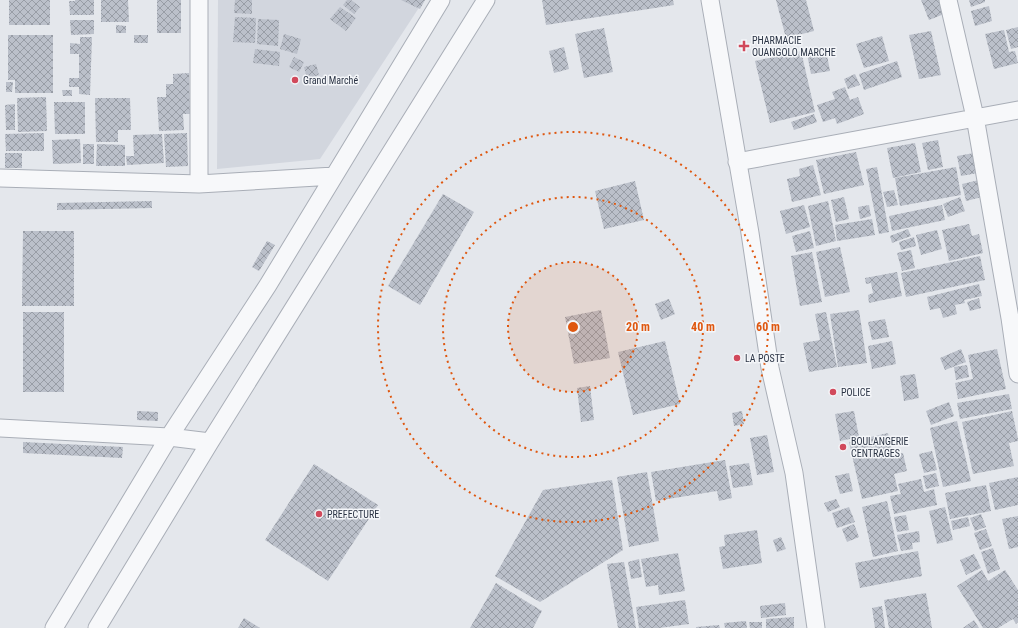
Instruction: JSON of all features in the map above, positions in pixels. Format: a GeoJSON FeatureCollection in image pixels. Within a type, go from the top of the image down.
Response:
{"type":"FeatureCollection","features":[{"type":"Feature","properties":{"kind":"street"},"geometry":{"type":"LineString","coordinates":[[199,0],[199,184]]}},
{"type":"Feature","properties":{"kind":"street"},"geometry":{"type":"LineString","coordinates":[[54,628],[169,437],[268,285],[441,0]]}},
{"type":"Feature","properties":{"kind":"street"},"geometry":{"type":"LineString","coordinates":[[96,628],[210,442],[486,0]]}},
{"type":"Feature","properties":{"kind":"street"},"geometry":{"type":"LineString","coordinates":[[710,0],[750,233],[770,368],[794,473],[816,628]]}},
{"type":"Feature","properties":{"kind":"street"},"geometry":{"type":"LineString","coordinates":[[948,0],[975,117],[1010,318],[1018,374]]}},
{"type":"Feature","properties":{"kind":"street"},"geometry":{"type":"LineString","coordinates":[[737,162],[1018,110]]}},
{"type":"Feature","properties":{"kind":"street"},"geometry":{"type":"LineString","coordinates":[[0,178],[199,184],[334,176]]}},
{"type":"Feature","properties":{"kind":"street"},"geometry":{"type":"LineString","coordinates":[[0,428],[169,437],[210,442]]}},
{"type":"Feature","properties":{"kind":"shaded area","name":"Grand Marché"},"geometry":{"type":"Polygon","coordinates":[[[218,0],[424,0],[320,159],[217,169],[218,0]]]}},
{"type":"Feature","properties":{"kind":"building"},"geometry":{"type":"Polygon","coordinates":[[[9,0],[50,0],[50,25],[9,25],[9,0]]]}},
{"type":"Feature","properties":{"kind":"building"},"geometry":{"type":"Polygon","coordinates":[[[94,0],[94,15],[70,15],[69,1],[94,0]]]}},
{"type":"Feature","properties":{"kind":"building"},"geometry":{"type":"Polygon","coordinates":[[[101,0],[128,0],[129,22],[101,22],[101,0]]]}},
{"type":"Feature","properties":{"kind":"building"},"geometry":{"type":"Polygon","coordinates":[[[157,0],[181,0],[181,33],[157,33],[157,0]]]}},
{"type":"Feature","properties":{"kind":"building"},"geometry":{"type":"Polygon","coordinates":[[[235,0],[252,0],[252,14],[234,13],[235,0]]]}},
{"type":"Feature","properties":{"kind":"building"},"geometry":{"type":"Polygon","coordinates":[[[347,0],[351,0],[360,7],[354,14],[343,5],[347,0]]]}},
{"type":"Feature","properties":{"kind":"building"},"geometry":{"type":"Polygon","coordinates":[[[401,0],[425,0],[420,9],[401,0]]]}},
{"type":"Feature","properties":{"kind":"building"},"geometry":{"type":"Polygon","coordinates":[[[542,0],[673,0],[674,5],[546,25],[542,0]]]}},
{"type":"Feature","properties":{"kind":"building"},"geometry":{"type":"Polygon","coordinates":[[[776,0],[806,0],[814,31],[786,38],[776,0]]]}},
{"type":"Feature","properties":{"kind":"building"},"geometry":{"type":"Polygon","coordinates":[[[921,0],[939,0],[944,14],[929,20],[921,0]]]}},
{"type":"Feature","properties":{"kind":"building"},"geometry":{"type":"Polygon","coordinates":[[[969,0],[985,0],[985,2],[971,7],[969,0]]]}},
{"type":"Feature","properties":{"kind":"building"},"geometry":{"type":"Polygon","coordinates":[[[989,6],[992,21],[975,26],[971,11],[989,6]]]}},
{"type":"Feature","properties":{"kind":"building"},"geometry":{"type":"Polygon","coordinates":[[[340,7],[356,18],[346,31],[330,19],[340,7]]]}},
{"type":"Feature","properties":{"kind":"building"},"geometry":{"type":"Polygon","coordinates":[[[235,17],[256,18],[255,43],[233,42],[235,17]]]}},
{"type":"Feature","properties":{"kind":"building"},"geometry":{"type":"Polygon","coordinates":[[[258,19],[279,20],[278,46],[257,44],[258,19]]]}},
{"type":"Feature","properties":{"kind":"building"},"geometry":{"type":"Polygon","coordinates":[[[70,20],[94,20],[94,34],[71,35],[70,20]]]}},
{"type":"Feature","properties":{"kind":"building"},"geometry":{"type":"Polygon","coordinates":[[[116,25],[126,26],[126,33],[116,33],[116,25]]]}},
{"type":"Feature","properties":{"kind":"building"},"geometry":{"type":"Polygon","coordinates":[[[1018,27],[1018,47],[1011,49],[1006,30],[1018,27]]]}},
{"type":"Feature","properties":{"kind":"building"},"geometry":{"type":"Polygon","coordinates":[[[604,28],[613,72],[584,78],[575,34],[604,28]]]}},
{"type":"Feature","properties":{"kind":"building"},"geometry":{"type":"Polygon","coordinates":[[[1004,30],[1009,52],[1015,51],[1018,63],[994,69],[985,34],[1004,30]]]}},
{"type":"Feature","properties":{"kind":"building"},"geometry":{"type":"Polygon","coordinates":[[[931,31],[941,75],[919,79],[909,35],[931,31]]]}},
{"type":"Feature","properties":{"kind":"building"},"geometry":{"type":"Polygon","coordinates":[[[284,34],[301,39],[297,54],[280,49],[284,34]]]}},
{"type":"Feature","properties":{"kind":"building"},"geometry":{"type":"Polygon","coordinates":[[[8,35],[53,35],[53,93],[15,93],[15,80],[8,80],[8,35]]]}},
{"type":"Feature","properties":{"kind":"building"},"geometry":{"type":"Polygon","coordinates":[[[134,35],[148,35],[148,43],[134,43],[134,35]]]}},
{"type":"Feature","properties":{"kind":"building"},"geometry":{"type":"Polygon","coordinates":[[[882,36],[889,61],[864,68],[856,44],[882,36]]]}},
{"type":"Feature","properties":{"kind":"building"},"geometry":{"type":"Polygon","coordinates":[[[80,37],[92,37],[90,95],[79,94],[79,87],[69,87],[69,78],[79,78],[79,54],[70,54],[70,43],[80,44],[80,37]]]}},
{"type":"Feature","properties":{"kind":"building"},"geometry":{"type":"Polygon","coordinates":[[[564,47],[569,69],[554,73],[549,51],[564,47]]]}},
{"type":"Feature","properties":{"kind":"building"},"geometry":{"type":"Polygon","coordinates":[[[255,49],[280,52],[279,66],[253,63],[255,49]]]}},
{"type":"Feature","properties":{"kind":"building"},"geometry":{"type":"Polygon","coordinates":[[[826,50],[830,71],[811,74],[807,54],[826,50]]]}},
{"type":"Feature","properties":{"kind":"building"},"geometry":{"type":"Polygon","coordinates":[[[801,51],[815,112],[770,123],[755,61],[801,51]]]}},
{"type":"Feature","properties":{"kind":"building"},"geometry":{"type":"Polygon","coordinates":[[[294,57],[304,62],[299,72],[289,67],[294,57]]]}},
{"type":"Feature","properties":{"kind":"building"},"geometry":{"type":"Polygon","coordinates":[[[897,61],[902,77],[864,90],[859,74],[897,61]]]}},
{"type":"Feature","properties":{"kind":"building"},"geometry":{"type":"Polygon","coordinates":[[[316,64],[319,75],[307,78],[304,67],[316,64]]]}},
{"type":"Feature","properties":{"kind":"building"},"geometry":{"type":"Polygon","coordinates":[[[189,73],[190,114],[183,114],[184,130],[159,131],[157,97],[166,97],[166,84],[173,84],[173,74],[189,73]]]}},
{"type":"Feature","properties":{"kind":"building"},"geometry":{"type":"Polygon","coordinates":[[[855,74],[860,85],[848,89],[844,79],[855,74]]]}},
{"type":"Feature","properties":{"kind":"building"},"geometry":{"type":"Polygon","coordinates":[[[6,82],[13,82],[12,92],[6,92],[6,82]]]}},
{"type":"Feature","properties":{"kind":"building"},"geometry":{"type":"Polygon","coordinates":[[[845,87],[850,100],[858,97],[864,114],[837,124],[835,118],[823,122],[817,105],[835,99],[832,92],[845,87]]]}},
{"type":"Feature","properties":{"kind":"building"},"geometry":{"type":"Polygon","coordinates":[[[62,90],[72,90],[72,96],[63,96],[62,90]]]}},
{"type":"Feature","properties":{"kind":"building"},"geometry":{"type":"Polygon","coordinates":[[[46,97],[47,131],[18,132],[17,98],[46,97]]]}},
{"type":"Feature","properties":{"kind":"building"},"geometry":{"type":"Polygon","coordinates":[[[95,98],[130,98],[131,130],[118,130],[118,142],[96,142],[95,98]]]}},
{"type":"Feature","properties":{"kind":"building"},"geometry":{"type":"Polygon","coordinates":[[[54,102],[85,102],[85,134],[55,134],[54,102]]]}},
{"type":"Feature","properties":{"kind":"building"},"geometry":{"type":"Polygon","coordinates":[[[15,104],[15,130],[6,130],[5,105],[15,104]]]}},
{"type":"Feature","properties":{"kind":"building"},"geometry":{"type":"Polygon","coordinates":[[[814,114],[817,122],[794,130],[791,122],[814,114]]]}},
{"type":"Feature","properties":{"kind":"building"},"geometry":{"type":"Polygon","coordinates":[[[44,133],[44,151],[6,151],[5,134],[44,133]]]}},
{"type":"Feature","properties":{"kind":"building"},"geometry":{"type":"Polygon","coordinates":[[[187,133],[188,166],[166,167],[164,134],[187,133]]]}},
{"type":"Feature","properties":{"kind":"building"},"geometry":{"type":"Polygon","coordinates":[[[162,134],[164,163],[127,165],[126,156],[134,156],[133,135],[162,134]]]}},
{"type":"Feature","properties":{"kind":"building"},"geometry":{"type":"Polygon","coordinates":[[[80,139],[81,163],[53,164],[52,140],[80,139]]]}},
{"type":"Feature","properties":{"kind":"building"},"geometry":{"type":"Polygon","coordinates":[[[938,140],[943,167],[928,170],[922,143],[938,140]]]}},
{"type":"Feature","properties":{"kind":"building"},"geometry":{"type":"Polygon","coordinates":[[[915,143],[921,172],[893,178],[887,148],[915,143]]]}},
{"type":"Feature","properties":{"kind":"building"},"geometry":{"type":"Polygon","coordinates":[[[83,144],[94,144],[94,164],[83,164],[83,144]]]}},
{"type":"Feature","properties":{"kind":"building"},"geometry":{"type":"Polygon","coordinates":[[[97,144],[125,145],[125,166],[96,166],[97,144]]]}},
{"type":"Feature","properties":{"kind":"building"},"geometry":{"type":"Polygon","coordinates":[[[856,152],[864,185],[824,194],[816,160],[856,152]]]}},
{"type":"Feature","properties":{"kind":"building"},"geometry":{"type":"Polygon","coordinates":[[[5,153],[22,153],[22,168],[5,168],[5,153]]]}},
{"type":"Feature","properties":{"kind":"building"},"geometry":{"type":"Polygon","coordinates":[[[974,153],[978,173],[961,176],[957,156],[974,153]]]}},
{"type":"Feature","properties":{"kind":"building"},"geometry":{"type":"Polygon","coordinates":[[[813,165],[821,195],[792,202],[787,179],[800,176],[799,169],[813,165]]]}},
{"type":"Feature","properties":{"kind":"building"},"geometry":{"type":"Polygon","coordinates":[[[877,167],[889,232],[879,234],[866,169],[877,167]]]}},
{"type":"Feature","properties":{"kind":"building"},"geometry":{"type":"Polygon","coordinates":[[[956,167],[961,195],[900,206],[895,178],[956,167]]]}},
{"type":"Feature","properties":{"kind":"building"},"geometry":{"type":"Polygon","coordinates":[[[979,180],[982,197],[966,201],[962,184],[979,180]]]}},
{"type":"Feature","properties":{"kind":"building"},"geometry":{"type":"Polygon","coordinates":[[[635,181],[644,220],[604,229],[595,191],[635,181]]]}},
{"type":"Feature","properties":{"kind":"building"},"geometry":{"type":"Polygon","coordinates":[[[894,190],[898,205],[887,207],[883,192],[894,190]]]}},
{"type":"Feature","properties":{"kind":"building"},"geometry":{"type":"Polygon","coordinates":[[[443,194],[474,212],[420,305],[388,286],[443,194]]]}},
{"type":"Feature","properties":{"kind":"building"},"geometry":{"type":"Polygon","coordinates":[[[844,197],[849,219],[836,222],[831,200],[844,197]]]}},
{"type":"Feature","properties":{"kind":"building"},"geometry":{"type":"Polygon","coordinates":[[[960,197],[965,211],[948,217],[943,204],[960,197]]]}},
{"type":"Feature","properties":{"kind":"building"},"geometry":{"type":"Polygon","coordinates":[[[152,201],[152,208],[57,210],[57,203],[152,201]]]}},
{"type":"Feature","properties":{"kind":"building"},"geometry":{"type":"Polygon","coordinates":[[[828,201],[836,241],[816,246],[808,206],[828,201]]]}},
{"type":"Feature","properties":{"kind":"building"},"geometry":{"type":"Polygon","coordinates":[[[804,205],[810,227],[786,234],[780,211],[804,205]]]}},
{"type":"Feature","properties":{"kind":"building"},"geometry":{"type":"Polygon","coordinates":[[[869,205],[871,216],[860,219],[858,207],[869,205]]]}},
{"type":"Feature","properties":{"kind":"building"},"geometry":{"type":"Polygon","coordinates":[[[942,205],[945,220],[892,231],[889,216],[942,205]]]}},
{"type":"Feature","properties":{"kind":"building"},"geometry":{"type":"Polygon","coordinates":[[[872,219],[875,235],[837,241],[835,225],[872,219]]]}},
{"type":"Feature","properties":{"kind":"building"},"geometry":{"type":"Polygon","coordinates":[[[969,224],[972,236],[979,234],[983,253],[949,261],[942,230],[969,224]]]}},
{"type":"Feature","properties":{"kind":"building"},"geometry":{"type":"Polygon","coordinates":[[[908,229],[911,236],[892,243],[890,236],[908,229]]]}},
{"type":"Feature","properties":{"kind":"building"},"geometry":{"type":"Polygon","coordinates":[[[937,230],[942,249],[921,255],[916,235],[937,230]]]}},
{"type":"Feature","properties":{"kind":"building"},"geometry":{"type":"Polygon","coordinates":[[[23,231],[74,231],[74,306],[22,306],[23,231]]]}},
{"type":"Feature","properties":{"kind":"building"},"geometry":{"type":"Polygon","coordinates":[[[810,231],[814,248],[796,252],[792,236],[810,231]]]}},
{"type":"Feature","properties":{"kind":"building"},"geometry":{"type":"Polygon","coordinates":[[[914,237],[916,246],[901,250],[899,242],[914,237]]]}},
{"type":"Feature","properties":{"kind":"building"},"geometry":{"type":"Polygon","coordinates":[[[267,241],[275,245],[259,271],[252,267],[267,241]]]}},
{"type":"Feature","properties":{"kind":"building"},"geometry":{"type":"Polygon","coordinates":[[[840,247],[850,292],[825,297],[816,252],[840,247]]]}},
{"type":"Feature","properties":{"kind":"building"},"geometry":{"type":"Polygon","coordinates":[[[911,250],[915,268],[902,271],[897,253],[911,250]]]}},
{"type":"Feature","properties":{"kind":"building"},"geometry":{"type":"Polygon","coordinates":[[[812,252],[822,302],[800,306],[791,256],[812,252]]]}},
{"type":"Feature","properties":{"kind":"building"},"geometry":{"type":"Polygon","coordinates":[[[980,256],[985,280],[906,297],[901,273],[980,256]]]}},
{"type":"Feature","properties":{"kind":"building"},"geometry":{"type":"Polygon","coordinates":[[[897,272],[902,296],[869,303],[868,295],[873,293],[871,283],[866,284],[865,278],[897,272]]]}},
{"type":"Feature","properties":{"kind":"building"},"geometry":{"type":"Polygon","coordinates":[[[979,284],[982,296],[964,300],[965,303],[955,305],[957,314],[943,318],[940,308],[930,310],[927,297],[979,284]]]}},
{"type":"Feature","properties":{"kind":"building"},"geometry":{"type":"Polygon","coordinates":[[[979,298],[981,308],[970,311],[967,302],[979,298]]]}},
{"type":"Feature","properties":{"kind":"building"},"geometry":{"type":"Polygon","coordinates":[[[669,299],[675,314],[661,320],[655,304],[669,299]]]}},
{"type":"Feature","properties":{"kind":"building"},"geometry":{"type":"Polygon","coordinates":[[[601,310],[610,358],[574,364],[565,317],[601,310]]]}},
{"type":"Feature","properties":{"kind":"building"},"geometry":{"type":"Polygon","coordinates":[[[859,310],[867,363],[838,367],[830,314],[859,310]]]}},
{"type":"Feature","properties":{"kind":"building"},"geometry":{"type":"Polygon","coordinates":[[[23,312],[64,312],[64,392],[23,392],[23,312]]]}},
{"type":"Feature","properties":{"kind":"building"},"geometry":{"type":"Polygon","coordinates":[[[826,312],[837,367],[809,372],[803,343],[820,340],[815,314],[826,312]]]}},
{"type":"Feature","properties":{"kind":"building"},"geometry":{"type":"Polygon","coordinates":[[[885,319],[889,337],[872,340],[868,322],[885,319]]]}},
{"type":"Feature","properties":{"kind":"building"},"geometry":{"type":"Polygon","coordinates":[[[665,341],[680,404],[633,415],[618,352],[665,341]]]}},
{"type":"Feature","properties":{"kind":"building"},"geometry":{"type":"Polygon","coordinates":[[[892,341],[896,364],[872,369],[868,346],[892,341]]]}},
{"type":"Feature","properties":{"kind":"building"},"geometry":{"type":"Polygon","coordinates":[[[961,349],[966,362],[945,370],[940,358],[961,349]]]}},
{"type":"Feature","properties":{"kind":"building"},"geometry":{"type":"Polygon","coordinates":[[[997,349],[1006,389],[958,399],[955,383],[973,379],[968,355],[997,349]]]}},
{"type":"Feature","properties":{"kind":"building"},"geometry":{"type":"Polygon","coordinates":[[[967,365],[969,377],[956,380],[954,367],[967,365]]]}},
{"type":"Feature","properties":{"kind":"building"},"geometry":{"type":"Polygon","coordinates":[[[915,374],[919,398],[904,401],[900,376],[915,374]]]}},
{"type":"Feature","properties":{"kind":"building"},"geometry":{"type":"Polygon","coordinates":[[[590,386],[594,420],[581,422],[577,388],[590,386]]]}},
{"type":"Feature","properties":{"kind":"building"},"geometry":{"type":"Polygon","coordinates":[[[1009,394],[1012,409],[960,419],[957,403],[1009,394]]]}},
{"type":"Feature","properties":{"kind":"building"},"geometry":{"type":"Polygon","coordinates":[[[949,402],[954,416],[931,425],[926,411],[949,402]]]}},
{"type":"Feature","properties":{"kind":"building"},"geometry":{"type":"Polygon","coordinates":[[[137,411],[158,412],[158,421],[137,420],[137,411]]]}},
{"type":"Feature","properties":{"kind":"building"},"geometry":{"type":"Polygon","coordinates":[[[742,411],[744,424],[734,426],[732,413],[742,411]]]}},
{"type":"Feature","properties":{"kind":"building"},"geometry":{"type":"Polygon","coordinates":[[[854,411],[859,437],[840,441],[835,414],[854,411]]]}},
{"type":"Feature","properties":{"kind":"building"},"geometry":{"type":"Polygon","coordinates":[[[1012,411],[1018,439],[1018,441],[1009,443],[1014,466],[973,474],[962,422],[1012,411]]]}},
{"type":"Feature","properties":{"kind":"building"},"geometry":{"type":"Polygon","coordinates":[[[957,421],[971,481],[943,487],[930,428],[957,421]]]}},
{"type":"Feature","properties":{"kind":"building"},"geometry":{"type":"Polygon","coordinates":[[[888,433],[893,455],[903,453],[907,471],[894,474],[898,491],[862,499],[849,442],[888,433]]]}},
{"type":"Feature","properties":{"kind":"building"},"geometry":{"type":"Polygon","coordinates":[[[767,435],[774,472],[757,475],[750,438],[767,435]]]}},
{"type":"Feature","properties":{"kind":"building"},"geometry":{"type":"Polygon","coordinates":[[[23,442],[123,447],[122,458],[23,453],[23,442]]]}},
{"type":"Feature","properties":{"kind":"building"},"geometry":{"type":"Polygon","coordinates":[[[932,451],[937,470],[924,473],[919,454],[932,451]]]}},
{"type":"Feature","properties":{"kind":"building"},"geometry":{"type":"Polygon","coordinates":[[[725,460],[732,498],[719,501],[717,491],[656,501],[651,472],[725,460]]]}},
{"type":"Feature","properties":{"kind":"building"},"geometry":{"type":"Polygon","coordinates":[[[749,463],[753,485],[733,488],[729,466],[749,463]]]}},
{"type":"Feature","properties":{"kind":"building"},"geometry":{"type":"Polygon","coordinates":[[[314,464],[378,505],[328,581],[265,540],[314,464]]]}},
{"type":"Feature","properties":{"kind":"building"},"geometry":{"type":"Polygon","coordinates":[[[647,472],[659,541],[629,547],[617,477],[647,472]]]}},
{"type":"Feature","properties":{"kind":"building"},"geometry":{"type":"Polygon","coordinates":[[[849,473],[853,491],[840,494],[835,476],[849,473]]]}},
{"type":"Feature","properties":{"kind":"building"},"geometry":{"type":"Polygon","coordinates":[[[936,473],[939,486],[926,489],[923,476],[936,473]]]}},
{"type":"Feature","properties":{"kind":"building"},"geometry":{"type":"Polygon","coordinates":[[[1018,477],[1018,505],[995,510],[989,483],[1018,477]]]}},
{"type":"Feature","properties":{"kind":"building"},"geometry":{"type":"Polygon","coordinates":[[[921,479],[924,492],[934,489],[937,505],[894,514],[890,496],[901,494],[898,484],[921,479]]]}},
{"type":"Feature","properties":{"kind":"building"},"geometry":{"type":"Polygon","coordinates":[[[612,480],[623,550],[540,602],[495,576],[543,490],[612,480]]]}},
{"type":"Feature","properties":{"kind":"building"},"geometry":{"type":"Polygon","coordinates":[[[986,485],[991,511],[950,519],[945,493],[986,485]]]}},
{"type":"Feature","properties":{"kind":"building"},"geometry":{"type":"Polygon","coordinates":[[[836,499],[840,507],[828,512],[824,503],[836,499]]]}},
{"type":"Feature","properties":{"kind":"building"},"geometry":{"type":"Polygon","coordinates":[[[887,501],[898,551],[873,557],[862,507],[887,501]]]}},
{"type":"Feature","properties":{"kind":"building"},"geometry":{"type":"Polygon","coordinates":[[[849,507],[855,522],[837,528],[832,513],[849,507]]]}},
{"type":"Feature","properties":{"kind":"building"},"geometry":{"type":"Polygon","coordinates":[[[945,507],[953,540],[937,544],[929,511],[945,507]]]}},
{"type":"Feature","properties":{"kind":"building"},"geometry":{"type":"Polygon","coordinates":[[[981,514],[986,527],[975,531],[970,518],[981,514]]]}},
{"type":"Feature","properties":{"kind":"building"},"geometry":{"type":"Polygon","coordinates":[[[906,515],[909,530],[897,532],[894,517],[906,515]]]}},
{"type":"Feature","properties":{"kind":"building"},"geometry":{"type":"Polygon","coordinates":[[[1018,516],[1018,547],[1009,549],[1002,519],[1018,516]]]}},
{"type":"Feature","properties":{"kind":"building"},"geometry":{"type":"Polygon","coordinates":[[[968,517],[970,526],[953,530],[951,521],[968,517]]]}},
{"type":"Feature","properties":{"kind":"building"},"geometry":{"type":"Polygon","coordinates":[[[854,524],[859,537],[847,542],[842,529],[854,524]]]}},
{"type":"Feature","properties":{"kind":"building"},"geometry":{"type":"Polygon","coordinates":[[[986,529],[992,546],[980,550],[974,533],[986,529]]]}},
{"type":"Feature","properties":{"kind":"building"},"geometry":{"type":"Polygon","coordinates":[[[757,530],[762,563],[723,569],[719,547],[725,546],[724,535],[757,530]]]}},
{"type":"Feature","properties":{"kind":"building"},"geometry":{"type":"Polygon","coordinates":[[[919,531],[920,542],[912,543],[913,549],[901,551],[897,535],[919,531]]]}},
{"type":"Feature","properties":{"kind":"building"},"geometry":{"type":"Polygon","coordinates":[[[781,537],[786,549],[777,552],[773,540],[781,537]]]}},
{"type":"Feature","properties":{"kind":"building"},"geometry":{"type":"Polygon","coordinates":[[[993,548],[1000,569],[988,574],[981,552],[993,548]]]}},
{"type":"Feature","properties":{"kind":"building"},"geometry":{"type":"Polygon","coordinates":[[[918,551],[922,576],[860,588],[855,563],[918,551]]]}},
{"type":"Feature","properties":{"kind":"building"},"geometry":{"type":"Polygon","coordinates":[[[678,553],[685,591],[659,595],[658,585],[646,587],[641,559],[678,553]]]}},
{"type":"Feature","properties":{"kind":"building"},"geometry":{"type":"Polygon","coordinates":[[[974,554],[981,568],[966,575],[960,560],[974,554]]]}},
{"type":"Feature","properties":{"kind":"building"},"geometry":{"type":"Polygon","coordinates":[[[639,559],[642,577],[631,579],[628,562],[639,559]]]}},
{"type":"Feature","properties":{"kind":"building"},"geometry":{"type":"Polygon","coordinates":[[[624,562],[636,628],[618,628],[607,564],[624,562]]]}},
{"type":"Feature","properties":{"kind":"building"},"geometry":{"type":"Polygon","coordinates":[[[982,570],[988,581],[1005,570],[1018,590],[1018,622],[1016,624],[1013,619],[998,628],[983,628],[957,586],[982,570]]]}},
{"type":"Feature","properties":{"kind":"building"},"geometry":{"type":"Polygon","coordinates":[[[496,583],[542,611],[533,628],[470,628],[496,583]]]}},
{"type":"Feature","properties":{"kind":"building"},"geometry":{"type":"Polygon","coordinates":[[[926,593],[932,628],[889,628],[884,600],[926,593]]]}},
{"type":"Feature","properties":{"kind":"building"},"geometry":{"type":"Polygon","coordinates":[[[685,600],[689,624],[659,628],[639,628],[636,607],[685,600]]]}},
{"type":"Feature","properties":{"kind":"building"},"geometry":{"type":"Polygon","coordinates":[[[785,603],[786,615],[761,618],[760,606],[785,603]]]}},
{"type":"Feature","properties":{"kind":"building"},"geometry":{"type":"Polygon","coordinates":[[[882,606],[885,628],[875,628],[872,608],[882,606]]]}},
{"type":"Feature","properties":{"kind":"building"},"geometry":{"type":"Polygon","coordinates":[[[794,617],[794,628],[766,628],[766,619],[794,617]]]}},
{"type":"Feature","properties":{"kind":"building"},"geometry":{"type":"Polygon","coordinates":[[[244,618],[260,628],[238,628],[244,618]]]}},
{"type":"Feature","properties":{"kind":"building"},"geometry":{"type":"Polygon","coordinates":[[[974,620],[979,628],[963,628],[974,620]]]}},
{"type":"Feature","properties":{"kind":"building"},"geometry":{"type":"Polygon","coordinates":[[[746,621],[747,628],[725,628],[724,623],[746,621]]]}},
{"type":"Feature","properties":{"kind":"building"},"geometry":{"type":"Polygon","coordinates":[[[749,622],[762,622],[762,628],[750,628],[749,622]]]}},
{"type":"Feature","properties":{"kind":"building"},"geometry":{"type":"Polygon","coordinates":[[[719,625],[720,628],[696,628],[696,627],[719,625]]]}},
{"type":"Feature","properties":{"kind":"place","name":"PHARMACIE OUANGOLO MARCHE"},"geometry":{"type":"Point","coordinates":[744,46]}},
{"type":"Feature","properties":{"kind":"place","name":"Grand Marché"},"geometry":{"type":"Point","coordinates":[295,80]}},
{"type":"Feature","properties":{"kind":"place","name":"LA POSTE"},"geometry":{"type":"Point","coordinates":[737,358]}},
{"type":"Feature","properties":{"kind":"place","name":"POLICE"},"geometry":{"type":"Point","coordinates":[833,392]}},
{"type":"Feature","properties":{"kind":"place","name":"BOULANGERIE CENTRAGES"},"geometry":{"type":"Point","coordinates":[843,447]}},
{"type":"Feature","properties":{"kind":"place","name":"PREFECTURE"},"geometry":{"type":"Point","coordinates":[319,514]}}]}
